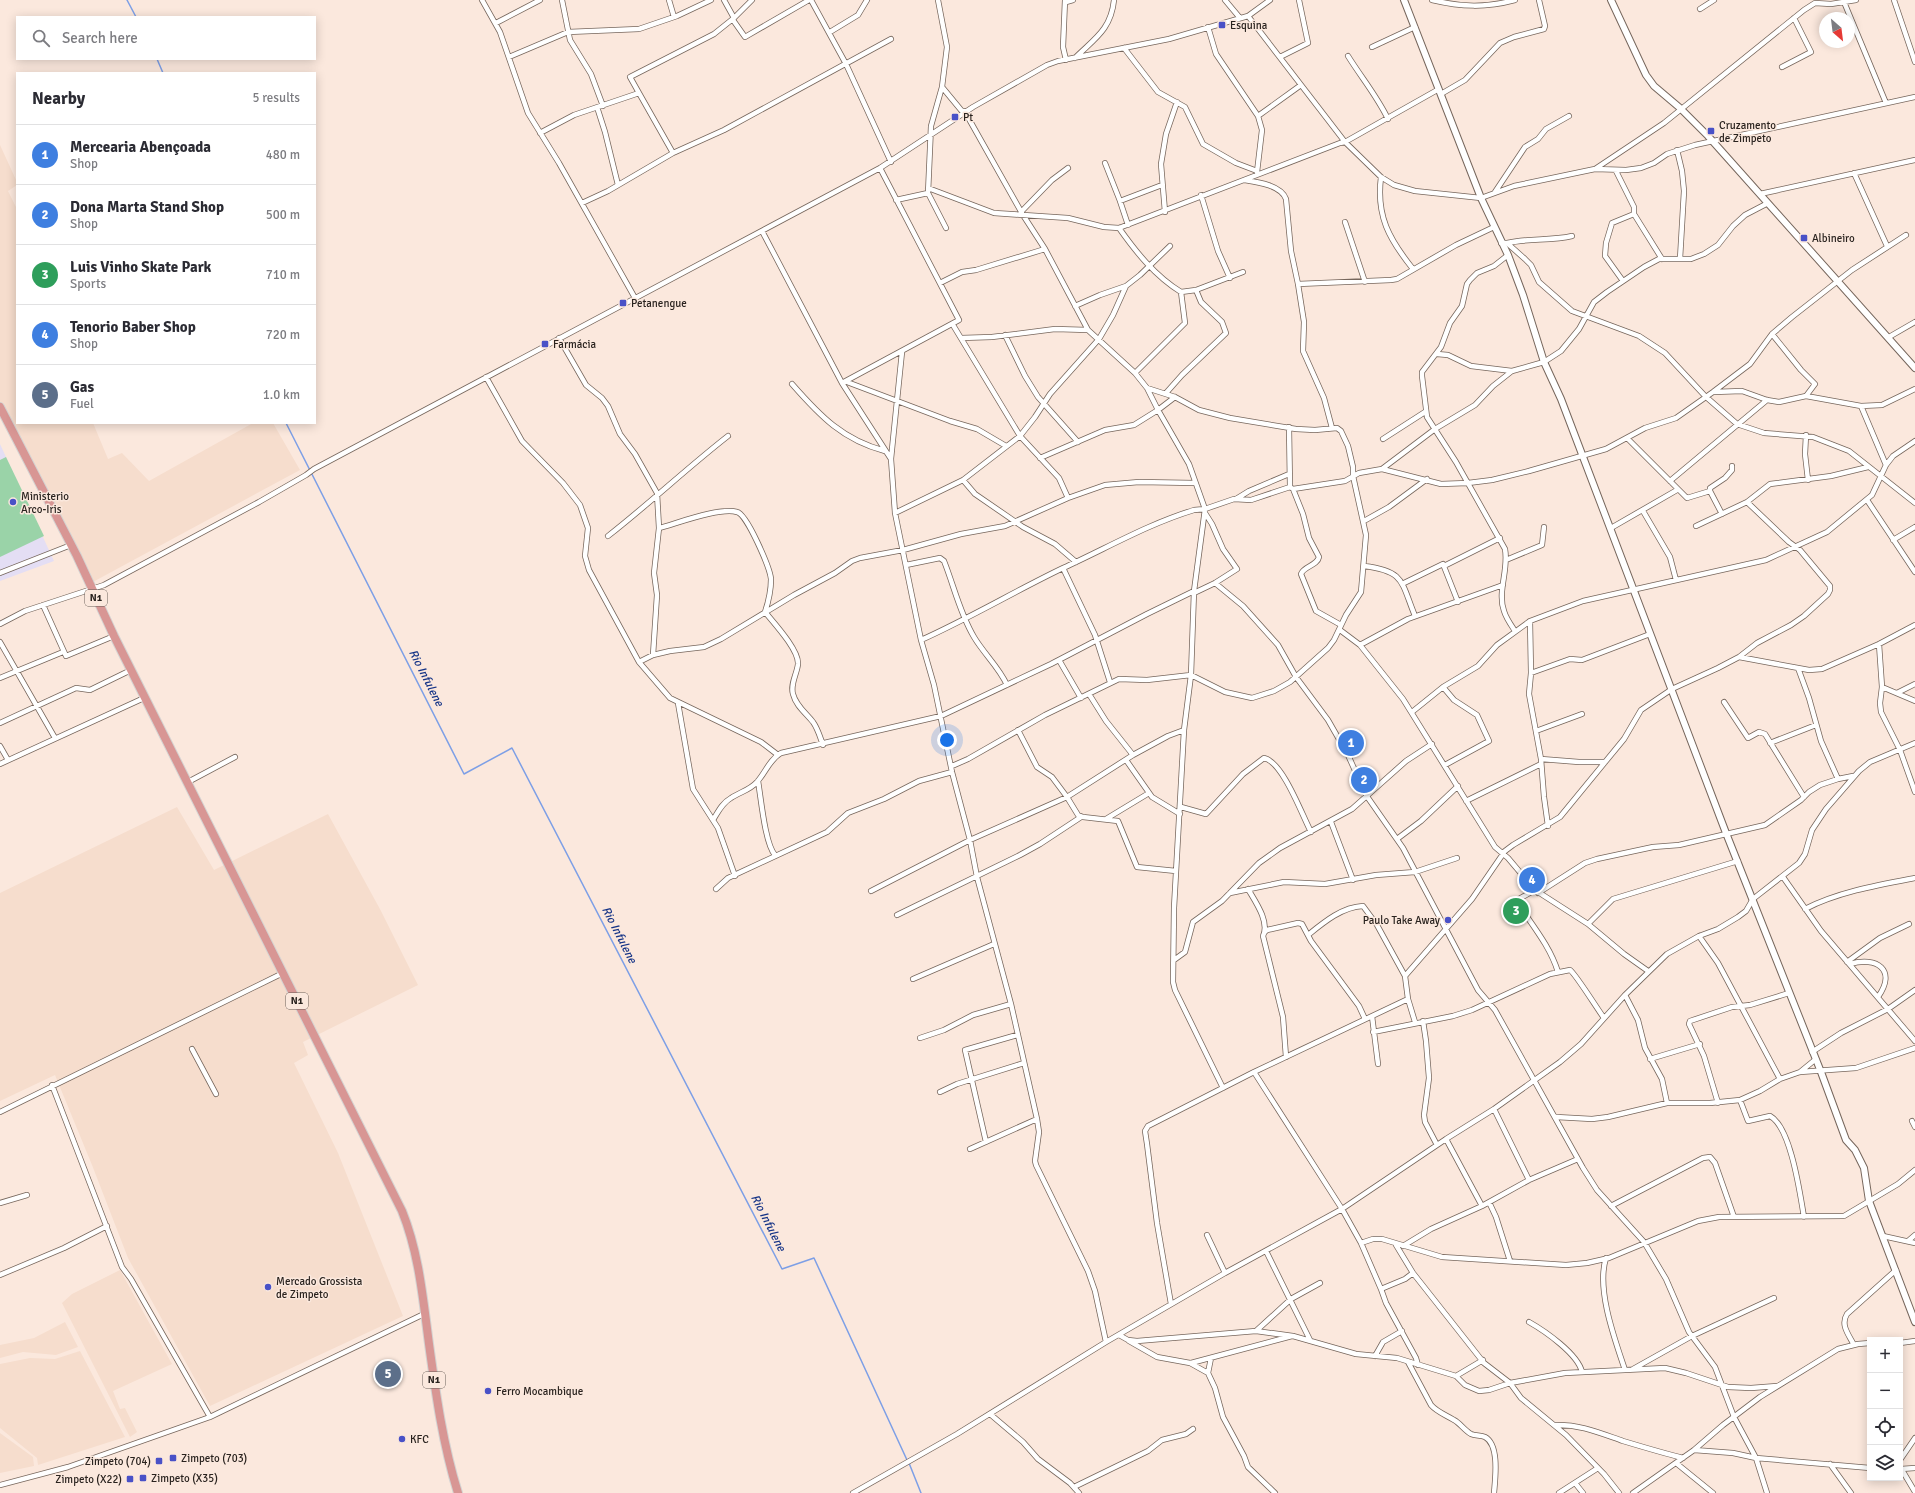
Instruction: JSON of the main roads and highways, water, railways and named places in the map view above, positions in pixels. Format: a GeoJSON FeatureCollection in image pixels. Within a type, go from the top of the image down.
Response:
{"type":"FeatureCollection","features":[{"type":"Feature","properties":{"kind":"highway","name":"N1"},"geometry":{"type":"LineString","coordinates":[[0,407],[71,545],[144,698],[188,782],[402,1211],[417,1260],[426,1313],[438,1407],[447,1457],[458,1493]]}},
{"type":"Feature","properties":{"kind":"waterway","name":"Rio Infulene"},"geometry":{"type":"LineString","coordinates":[[127,0],[135,16]]}},
{"type":"Feature","properties":{"kind":"waterway","name":"Rio Infulene"},"geometry":{"type":"LineString","coordinates":[[157,60],[163,72]]}},
{"type":"Feature","properties":{"kind":"waterway","name":"Rio Infulene"},"geometry":{"type":"LineString","coordinates":[[287,424],[464,774],[512,748],[782,1269],[814,1258],[907,1460]]}},
{"type":"Feature","properties":{"kind":"waterway","name":"Rio Infulene"},"geometry":{"type":"LineString","coordinates":[[909,1463],[921,1493]]}},
{"type":"Feature","properties":{"kind":"place","name":"Esquina"},"geometry":{"type":"Point","coordinates":[1222,25]}},
{"type":"Feature","properties":{"kind":"place","name":"Pt"},"geometry":{"type":"Point","coordinates":[955,117]}},
{"type":"Feature","properties":{"kind":"place","name":"Cruzamento de Zimpeto"},"geometry":{"type":"Point","coordinates":[1711,131]}},
{"type":"Feature","properties":{"kind":"place","name":"Albineiro"},"geometry":{"type":"Point","coordinates":[1804,238]}},
{"type":"Feature","properties":{"kind":"place","name":"Petanengue"},"geometry":{"type":"Point","coordinates":[623,303]}},
{"type":"Feature","properties":{"kind":"place","name":"Farmácia"},"geometry":{"type":"Point","coordinates":[545,344]}},
{"type":"Feature","properties":{"kind":"place","name":"Ministerio Arco-Iris"},"geometry":{"type":"Point","coordinates":[13,502]}},
{"type":"Feature","properties":{"kind":"place","name":"Mercearia Abençoada"},"geometry":{"type":"Point","coordinates":[1351,743]}},
{"type":"Feature","properties":{"kind":"place","name":"Dona Marta Stand Shop"},"geometry":{"type":"Point","coordinates":[1364,780]}},
{"type":"Feature","properties":{"kind":"place","name":"Tenorio Baber Shop"},"geometry":{"type":"Point","coordinates":[1532,880]}},
{"type":"Feature","properties":{"kind":"place","name":"Luis Vinho Skate Park"},"geometry":{"type":"Point","coordinates":[1516,911]}},
{"type":"Feature","properties":{"kind":"place","name":"Paulo Take Away"},"geometry":{"type":"Point","coordinates":[1448,920]}},
{"type":"Feature","properties":{"kind":"place","name":"Mercado Grossista de Zimpeto"},"geometry":{"type":"Point","coordinates":[268,1287]}},
{"type":"Feature","properties":{"kind":"place","name":"Gas"},"geometry":{"type":"Point","coordinates":[388,1374]}},
{"type":"Feature","properties":{"kind":"place","name":"Ferro Mocambique"},"geometry":{"type":"Point","coordinates":[488,1391]}},
{"type":"Feature","properties":{"kind":"place","name":"KFC"},"geometry":{"type":"Point","coordinates":[402,1439]}},
{"type":"Feature","properties":{"kind":"place","name":"Zimpeto (703)"},"geometry":{"type":"Point","coordinates":[173,1458]}},
{"type":"Feature","properties":{"kind":"place","name":"Zimpeto (704)"},"geometry":{"type":"Point","coordinates":[159,1461]}},
{"type":"Feature","properties":{"kind":"place","name":"Zimpeto (X35)"},"geometry":{"type":"Point","coordinates":[143,1478]}},
{"type":"Feature","properties":{"kind":"place","name":"Zimpeto (X22)"},"geometry":{"type":"Point","coordinates":[130,1479]}}]}
